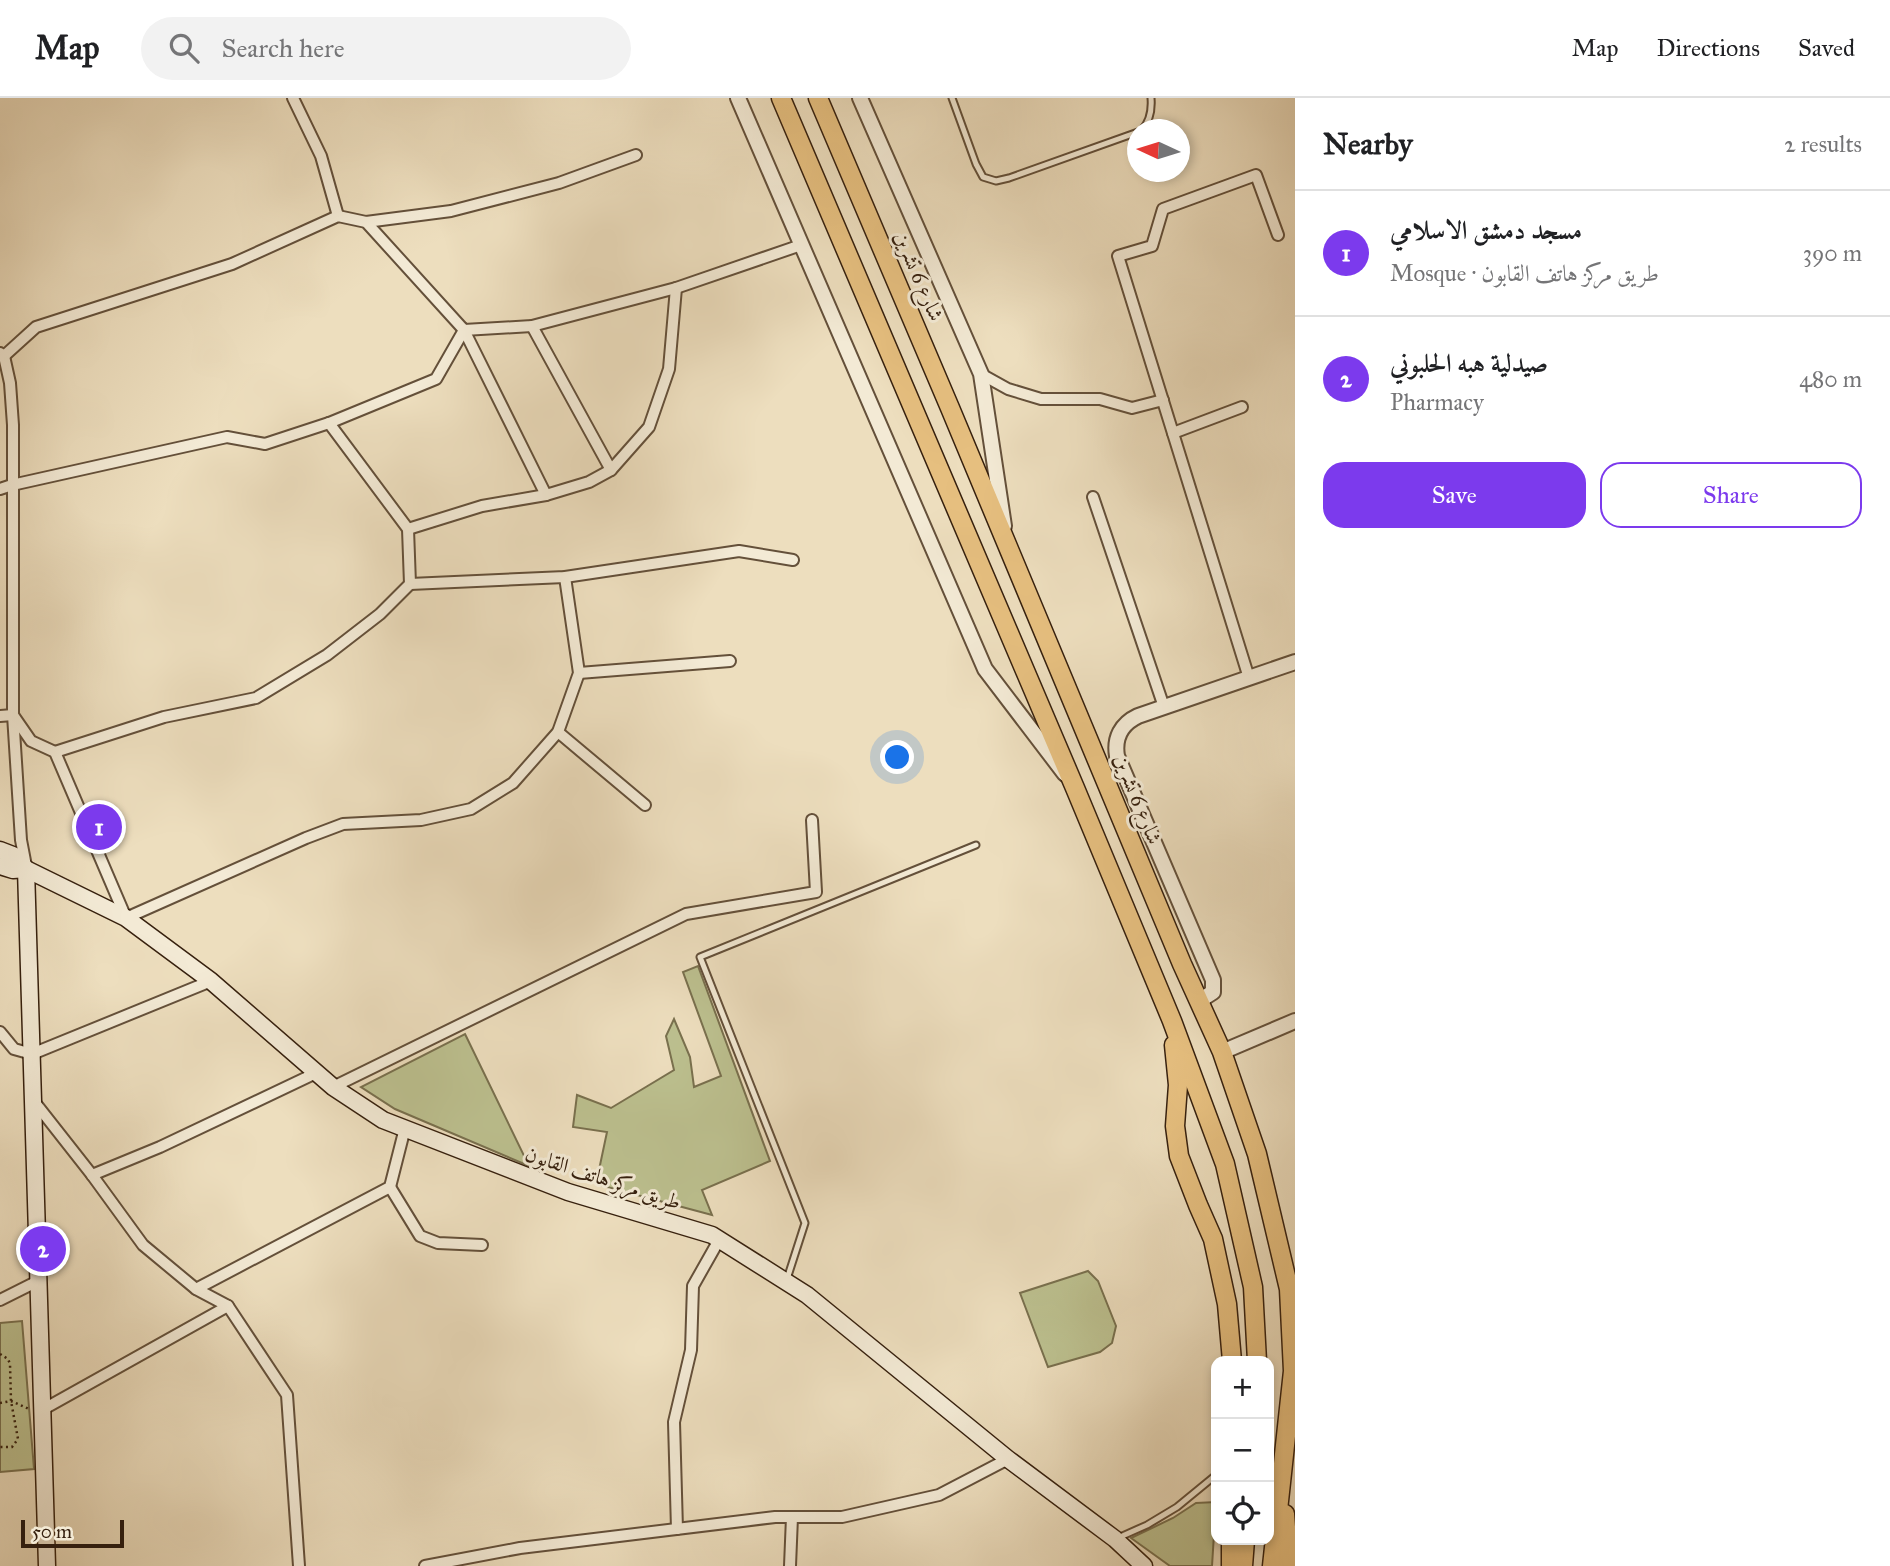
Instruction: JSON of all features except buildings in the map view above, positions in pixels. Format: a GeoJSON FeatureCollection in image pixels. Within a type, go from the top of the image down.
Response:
{"type":"FeatureCollection","features":[{"type":"Feature","properties":{"kind":"highway"},"geometry":{"type":"LineString","coordinates":[[781,98],[1172,1021],[1225,1164],[1253,1287],[1257,1356]]}},
{"type":"Feature","properties":{"kind":"highway","name":"شارع 6 تشرين"},"geometry":{"type":"LineString","coordinates":[[818,98],[1182,964],[1222,1052],[1257,1154],[1289,1289],[1293,1371],[1272,1566]]}},
{"type":"Feature","properties":{"kind":"highway"},"geometry":{"type":"LineString","coordinates":[[1172,1021],[1178,1085],[1175,1126],[1180,1156],[1213,1239],[1227,1304],[1232,1356]]}},
{"type":"Feature","properties":{"kind":"highway"},"geometry":{"type":"LineString","coordinates":[[1282,1469],[1289,1566]]}},
{"type":"Feature","properties":{"kind":"highway"},"geometry":{"type":"LineString","coordinates":[[1231,1545],[1231,1566]]}},
{"type":"Feature","properties":{"kind":"highway"},"geometry":{"type":"LineString","coordinates":[[1242,1566],[1244,1545]]}},
{"type":"Feature","properties":{"kind":"main road"},"geometry":{"type":"LineString","coordinates":[[0,850],[13,855],[26,869],[47,1566]]}},
{"type":"Feature","properties":{"kind":"main road"},"geometry":{"type":"LineString","coordinates":[[0,866],[13,870],[26,869]]}},
{"type":"Feature","properties":{"kind":"main road","name":"طريق مركز هاتف القابون"},"geometry":{"type":"LineString","coordinates":[[26,869],[126,918],[211,981],[333,1087],[383,1120],[568,1192],[712,1235],[807,1295],[1008,1459],[1115,1539],[1144,1566]]}},
{"type":"Feature","properties":{"kind":"street"},"geometry":{"type":"LineString","coordinates":[[293,98],[321,156],[338,216]]}},
{"type":"Feature","properties":{"kind":"street"},"geometry":{"type":"LineString","coordinates":[[737,98],[985,669],[1075,788]]}},
{"type":"Feature","properties":{"kind":"street"},"geometry":{"type":"LineString","coordinates":[[860,98],[981,374],[1008,548]]}},
{"type":"Feature","properties":{"kind":"street"},"geometry":{"type":"LineString","coordinates":[[26,869],[21,840],[13,715],[13,425],[10,383],[2,354],[36,327],[232,264],[338,216],[366,222],[451,211],[559,183],[636,155]]}},
{"type":"Feature","properties":{"kind":"street"},"geometry":{"type":"LineString","coordinates":[[1249,678],[1118,257],[1152,246],[1163,209],[1256,175],[1278,234]]}},
{"type":"Feature","properties":{"kind":"street"},"geometry":{"type":"LineString","coordinates":[[366,222],[464,330],[546,495]]}},
{"type":"Feature","properties":{"kind":"street"},"geometry":{"type":"LineString","coordinates":[[464,330],[532,326],[676,288],[801,245]]}},
{"type":"Feature","properties":{"kind":"street"},"geometry":{"type":"LineString","coordinates":[[408,530],[482,506],[546,495],[589,482],[611,470],[649,427],[653,416],[669,369],[676,288]]}},
{"type":"Feature","properties":{"kind":"street"},"geometry":{"type":"LineString","coordinates":[[532,326],[611,470]]}},
{"type":"Feature","properties":{"kind":"street"},"geometry":{"type":"LineString","coordinates":[[0,489],[227,437],[265,443],[329,423],[436,379],[464,330]]}},
{"type":"Feature","properties":{"kind":"street"},"geometry":{"type":"LineString","coordinates":[[981,374],[1008,389],[1041,400],[1100,399],[1132,408],[1163,400]]}},
{"type":"Feature","properties":{"kind":"street"},"geometry":{"type":"LineString","coordinates":[[1173,433],[1241,407]]}},
{"type":"Feature","properties":{"kind":"street"},"geometry":{"type":"LineString","coordinates":[[329,423],[408,530],[410,584]]}},
{"type":"Feature","properties":{"kind":"street"},"geometry":{"type":"LineString","coordinates":[[1093,497],[1164,707]]}},
{"type":"Feature","properties":{"kind":"street"},"geometry":{"type":"LineString","coordinates":[[55,752],[164,717],[256,698],[327,655],[380,614],[410,584],[565,577],[739,551],[793,560]]}},
{"type":"Feature","properties":{"kind":"street"},"geometry":{"type":"LineString","coordinates":[[13,715],[32,741],[55,752],[126,918],[343,824],[421,820],[471,808],[513,783],[558,732],[579,673],[565,577]]}},
{"type":"Feature","properties":{"kind":"street"},"geometry":{"type":"LineString","coordinates":[[579,673],[730,662]]}},
{"type":"Feature","properties":{"kind":"street"},"geometry":{"type":"LineString","coordinates":[[1199,1001],[1213,992],[1213,979],[1117,756],[1118,735],[1126,723],[1138,716],[1295,662]]}},
{"type":"Feature","properties":{"kind":"street"},"geometry":{"type":"LineString","coordinates":[[0,716],[13,715]]}},
{"type":"Feature","properties":{"kind":"street"},"geometry":{"type":"LineString","coordinates":[[558,732],[645,806]]}},
{"type":"Feature","properties":{"kind":"street"},"geometry":{"type":"LineString","coordinates":[[333,1087],[686,914],[816,892],[812,820]]}},
{"type":"Feature","properties":{"kind":"street"},"geometry":{"type":"LineString","coordinates":[[0,1031],[14,1049],[32,1054],[211,981]]}},
{"type":"Feature","properties":{"kind":"street"},"geometry":{"type":"LineString","coordinates":[[1222,1052],[1295,1021]]}},
{"type":"Feature","properties":{"kind":"street"},"geometry":{"type":"LineString","coordinates":[[92,1175],[160,1147],[316,1073]]}},
{"type":"Feature","properties":{"kind":"street"},"geometry":{"type":"LineString","coordinates":[[33,1100],[144,1245],[196,1289],[228,1306],[287,1395],[299,1566]]}},
{"type":"Feature","properties":{"kind":"street"},"geometry":{"type":"LineString","coordinates":[[405,1128],[390,1187],[420,1236],[438,1243],[482,1245]]}},
{"type":"Feature","properties":{"kind":"street"},"geometry":{"type":"LineString","coordinates":[[196,1289],[390,1187]]}},
{"type":"Feature","properties":{"kind":"street"},"geometry":{"type":"LineString","coordinates":[[677,1529],[674,1422],[691,1350],[693,1286],[719,1240]]}},
{"type":"Feature","properties":{"kind":"street"},"geometry":{"type":"LineString","coordinates":[[0,1300],[38,1281]]}},
{"type":"Feature","properties":{"kind":"street"},"geometry":{"type":"LineString","coordinates":[[42,1410],[228,1306]]}},
{"type":"Feature","properties":{"kind":"street"},"geometry":{"type":"LineString","coordinates":[[425,1566],[520,1548],[775,1517],[842,1517],[939,1495],[1008,1459]]}},
{"type":"Feature","properties":{"kind":"street"},"geometry":{"type":"LineString","coordinates":[[790,1566],[792,1517]]}},
{"type":"Feature","properties":{"kind":"lane"},"geometry":{"type":"LineString","coordinates":[[952,98],[976,164],[984,177],[996,181],[1127,136]]}},
{"type":"Feature","properties":{"kind":"lane"},"geometry":{"type":"LineString","coordinates":[[1148,119],[1151,98]]}},
{"type":"Feature","properties":{"kind":"lane"},"geometry":{"type":"LineString","coordinates":[[786,1282],[805,1223],[700,957],[976,845]]}},
{"type":"Feature","properties":{"kind":"lane"},"geometry":{"type":"LineString","coordinates":[[1115,1539],[1147,1525],[1177,1507],[1211,1479]]}},
{"type":"Feature","properties":{"kind":"path"},"geometry":{"type":"LineString","coordinates":[[0,1354],[8,1359],[10,1364],[11,1401],[18,1439],[12,1447],[0,1447]]}},
{"type":"Feature","properties":{"kind":"path"},"geometry":{"type":"LineString","coordinates":[[0,1403],[11,1401],[35,1412],[42,1410]]}},
{"type":"Feature","properties":{"kind":"green space"},"geometry":{"type":"Polygon","coordinates":[[[698,966],[770,1161],[702,1190],[712,1215],[596,1184],[607,1132],[573,1127],[577,1095],[611,1108],[674,1070],[666,1036],[674,1019],[690,1057],[694,1087],[721,1076],[683,972],[698,966]]]}},
{"type":"Feature","properties":{"kind":"green space"},"geometry":{"type":"Polygon","coordinates":[[[465,1034],[529,1166],[395,1109],[361,1087],[465,1034]]]}},
{"type":"Feature","properties":{"kind":"green space"},"geometry":{"type":"Polygon","coordinates":[[[1088,1271],[1098,1281],[1116,1326],[1112,1343],[1100,1352],[1048,1367],[1020,1293],[1088,1271]]]}},
{"type":"Feature","properties":{"kind":"green space"},"geometry":{"type":"Polygon","coordinates":[[[22,1321],[34,1469],[0,1472],[0,1323],[22,1321]]]}},
{"type":"Feature","properties":{"kind":"green space"},"geometry":{"type":"Polygon","coordinates":[[[1211,1502],[1212,1566],[1170,1566],[1131,1538],[1173,1518],[1196,1503],[1211,1502]]]}},
{"type":"Feature","properties":{"kind":"place","name":"مسجد دمشق الاسلامي"},"geometry":{"type":"Point","coordinates":[99,827]}},
{"type":"Feature","properties":{"kind":"place","name":"صيدلية هبه الحلبوني"},"geometry":{"type":"Point","coordinates":[43,1249]}}]}
